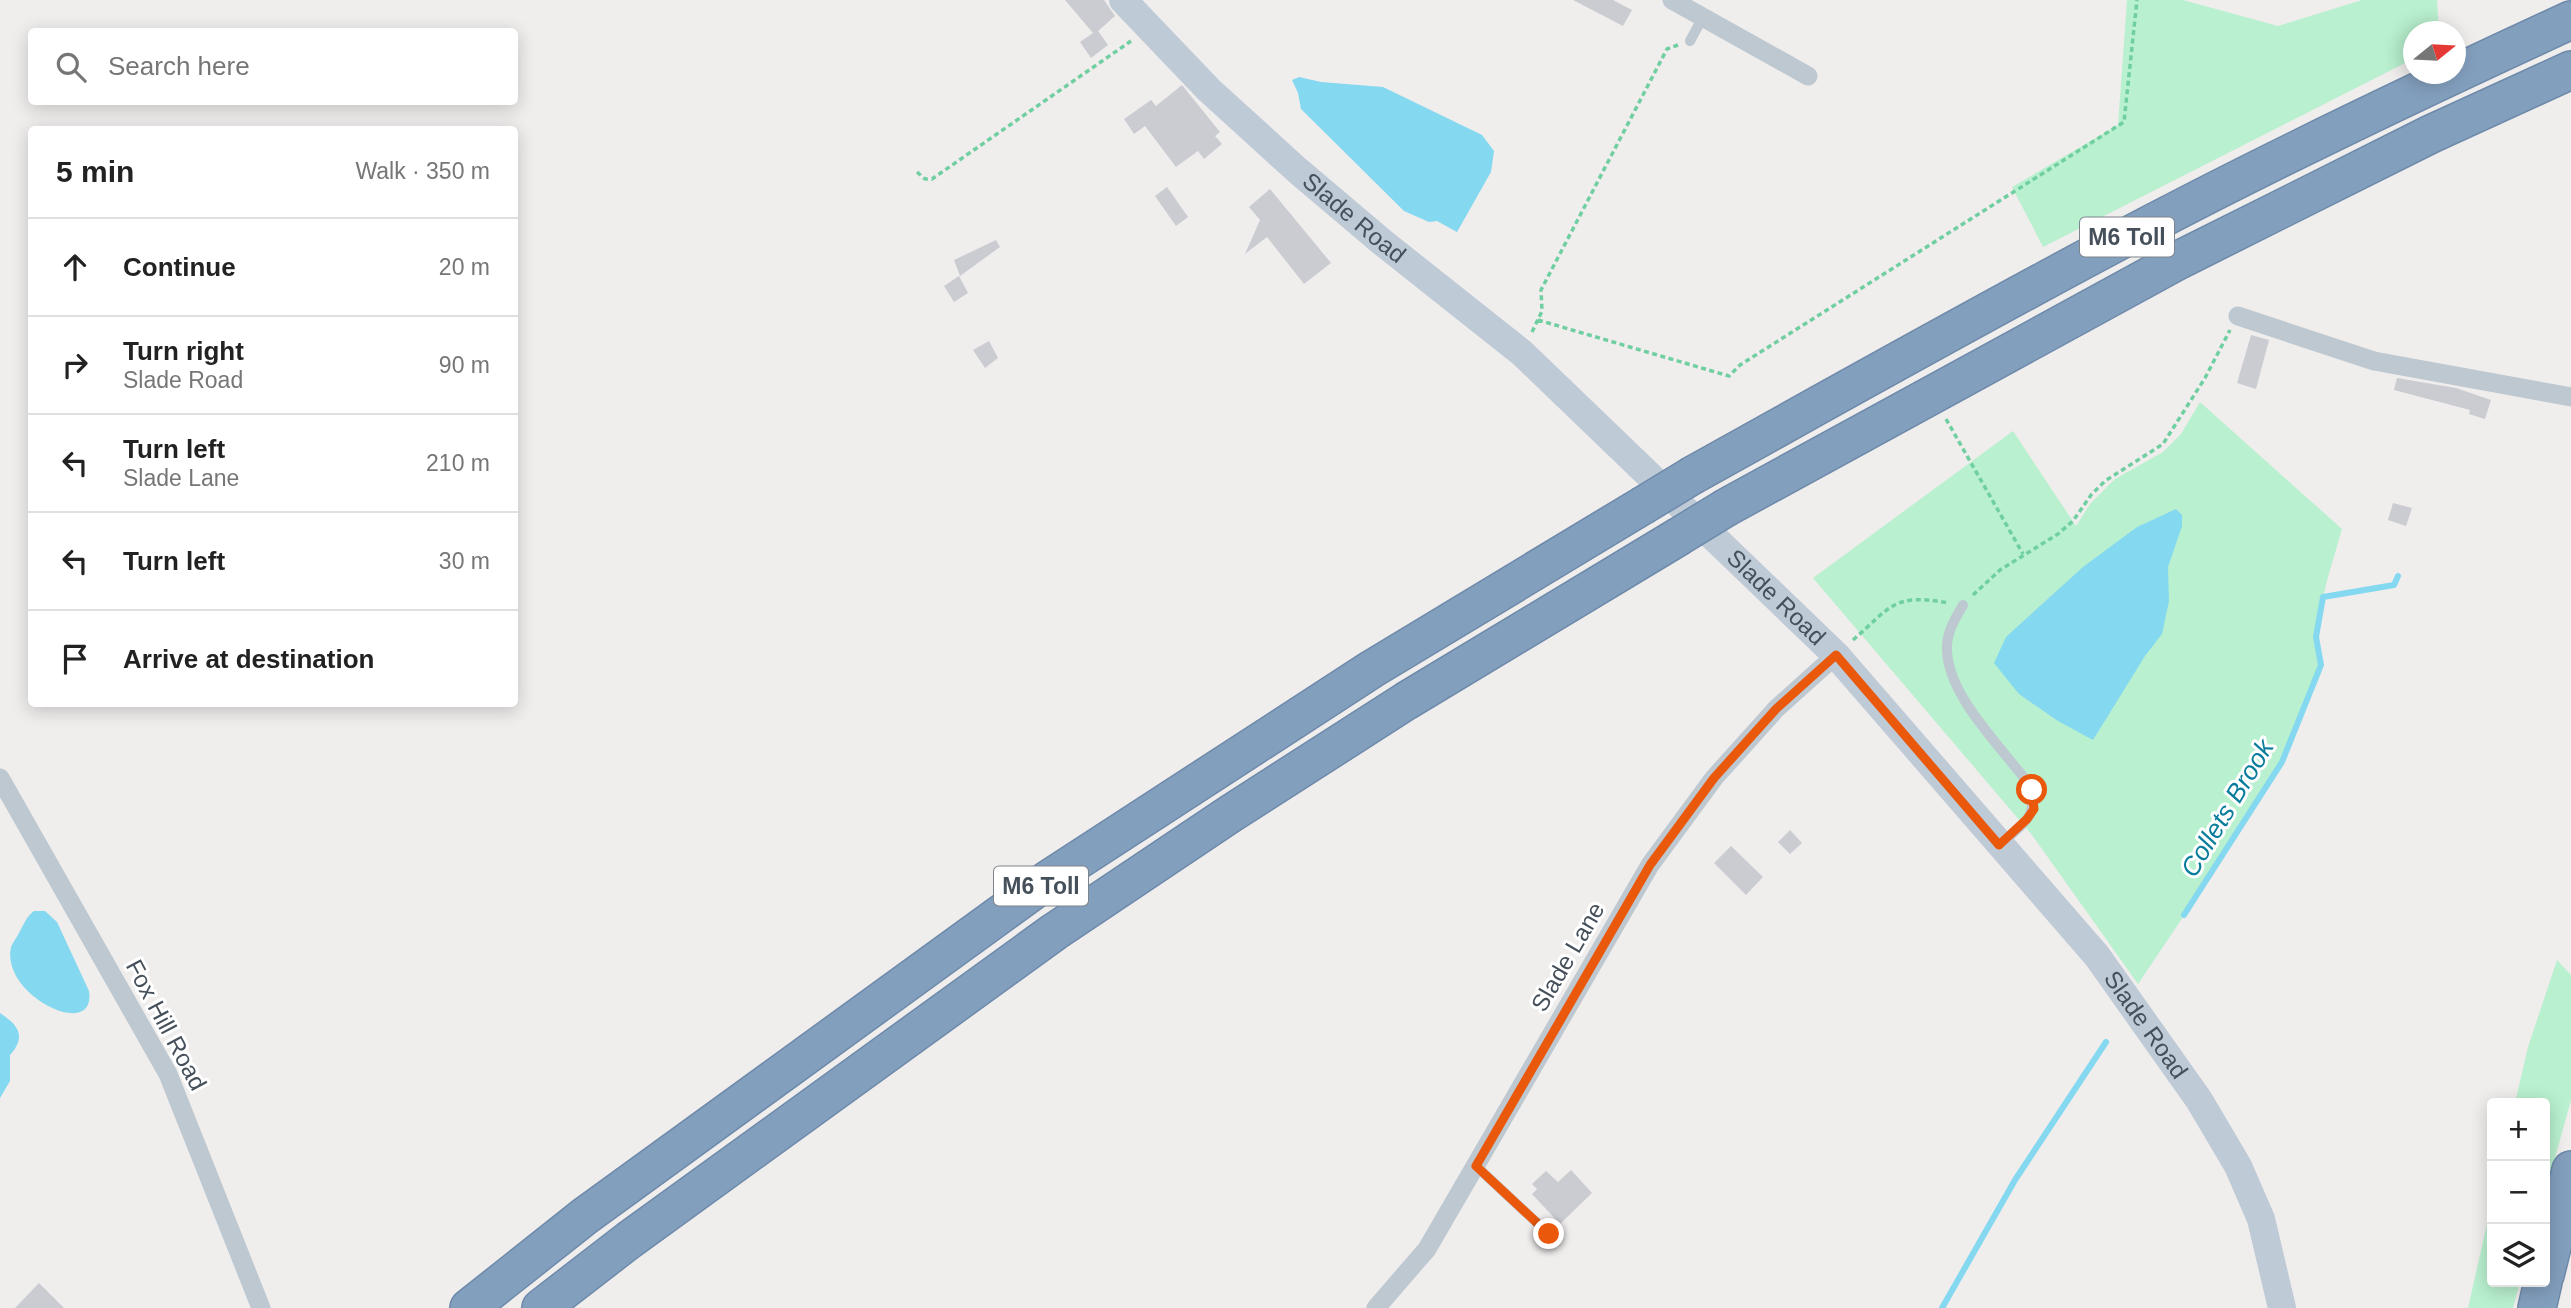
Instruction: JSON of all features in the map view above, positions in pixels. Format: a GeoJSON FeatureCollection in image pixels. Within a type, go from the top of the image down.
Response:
{"type":"FeatureCollection","features":[{"type":"Feature","properties":{"kind":"highway","name":"M6 Toll"},"geometry":{"type":"LineString","coordinates":[[469,1308],[584,1216],[1049,880],[1372,669],[1693,475],[1884,368],[2154,223],[2416,92],[2571,20]]}},
{"type":"Feature","properties":{"kind":"highway","name":"M6 Toll"},"geometry":{"type":"LineString","coordinates":[[541,1308],[640,1231],[1054,932],[1406,701],[1727,507],[2179,260],[2431,134],[2571,70]]}},
{"type":"Feature","properties":{"kind":"highway"},"geometry":{"type":"LineString","coordinates":[[2550,1255],[2571,1170]]}},
{"type":"Feature","properties":{"kind":"highway"},"geometry":{"type":"LineString","coordinates":[[2537,1308],[2542,1287]]}},
{"type":"Feature","properties":{"kind":"main road","name":"Slade Road"},"geometry":{"type":"LineString","coordinates":[[1124,0],[1209,90],[1297,170],[1382,242],[1522,353],[1836,655],[2097,956],[2199,1100],[2238,1166],[2261,1219],[2282,1308]]}},
{"type":"Feature","properties":{"kind":"street"},"geometry":{"type":"LineString","coordinates":[[1672,0],[1808,76]]}},
{"type":"Feature","properties":{"kind":"street"},"geometry":{"type":"LineString","coordinates":[[2238,316],[2375,361],[2571,397]]}},
{"type":"Feature","properties":{"kind":"street","name":"Slade Lane"},"geometry":{"type":"LineString","coordinates":[[1376,1308],[1427,1250],[1650,865],[1714,778],[1776,709],[1836,655]]}},
{"type":"Feature","properties":{"kind":"street","name":"Fox Hill Road"},"geometry":{"type":"LineString","coordinates":[[0,778],[168,1074],[261,1308]]}},
{"type":"Feature","properties":{"kind":"lane"},"geometry":{"type":"LineString","coordinates":[[1690,41],[1703,17]]}},
{"type":"Feature","properties":{"kind":"lane"},"geometry":{"type":"LineString","coordinates":[[1963,605],[1951,626],[1947,650],[1959,695],[2032,790],[2034,809],[1999,845]]}},
{"type":"Feature","properties":{"kind":"lane"},"geometry":{"type":"LineString","coordinates":[[1476,1166],[1549,1234]]}},
{"type":"Feature","properties":{"kind":"path"},"geometry":{"type":"LineString","coordinates":[[1538,320],[1729,376],[1740,365],[2124,122],[2137,0]]}},
{"type":"Feature","properties":{"kind":"path"},"geometry":{"type":"LineString","coordinates":[[917,172],[932,179],[1150,28]]}},
{"type":"Feature","properties":{"kind":"path"},"geometry":{"type":"LineString","coordinates":[[1542,311],[1541,290],[1667,49],[1690,41]]}},
{"type":"Feature","properties":{"kind":"path"},"geometry":{"type":"LineString","coordinates":[[1836,655],[1892,604],[1914,598],[1963,605],[1982,585],[2023,554],[2058,534],[2073,521],[2091,495],[2105,481],[2163,444],[2205,378],[2238,316]]}},
{"type":"Feature","properties":{"kind":"path"},"geometry":{"type":"LineString","coordinates":[[1951,427],[2023,554]]}},
{"type":"Feature","properties":{"kind":"green space"},"geometry":{"type":"Polygon","coordinates":[[[2127,0],[2183,0],[2278,26],[2362,0],[2437,0],[2438,21],[2403,21],[2403,64],[2043,247],[2012,187],[2118,125],[2127,0]]]}},
{"type":"Feature","properties":{"kind":"green space"},"geometry":{"type":"Polygon","coordinates":[[[2200,402],[2342,529],[2326,584],[2316,637],[2321,665],[2282,762],[2210,877],[2138,984],[2032,835],[1813,578],[2013,431],[2076,526],[2090,504],[2115,479],[2163,452],[2181,434],[2200,402]]]}},
{"type":"Feature","properties":{"kind":"green space"},"geometry":{"type":"Polygon","coordinates":[[[2557,960],[2571,975],[2571,1100],[2550,1176],[2550,1098],[2516,1098],[2528,1047],[2557,960]]]}},
{"type":"Feature","properties":{"kind":"green space"},"geometry":{"type":"Polygon","coordinates":[[[2487,1224],[2487,1287],[2519,1287],[2513,1308],[2468,1308],[2487,1224]]]}},
{"type":"Feature","properties":{"kind":"water"},"geometry":{"type":"Polygon","coordinates":[[[1299,77],[1321,82],[1383,87],[1482,135],[1494,151],[1491,172],[1457,232],[1437,221],[1429,222],[1404,211],[1301,109],[1292,80],[1299,77]]]}},
{"type":"Feature","properties":{"kind":"water"},"geometry":{"type":"Polygon","coordinates":[[[2176,509],[2182,515],[2182,526],[2168,567],[2169,601],[2162,634],[2145,656],[2093,740],[2058,721],[2019,694],[1994,663],[2006,637],[2083,567],[2137,527],[2176,509]]]}},
{"type":"Feature","properties":{"kind":"water"},"geometry":{"type":"Polygon","coordinates":[[[34,911],[45,911],[57,922],[89,991],[87,1006],[79,1013],[65,1012],[33,996],[20,982],[12,965],[11,947],[27,918],[34,911]]]}},
{"type":"Feature","properties":{"kind":"water"},"geometry":{"type":"Polygon","coordinates":[[[0,1013],[16,1027],[19,1037],[10,1055],[10,1081],[0,1098],[0,1013]]]}},
{"type":"Feature","properties":{"kind":"building"},"geometry":{"type":"Polygon","coordinates":[[[1065,0],[1104,0],[1115,16],[1098,31],[1108,45],[1091,58],[1080,42],[1093,33],[1065,0]]]}},
{"type":"Feature","properties":{"kind":"building"},"geometry":{"type":"Polygon","coordinates":[[[1573,0],[1613,0],[1632,10],[1623,26],[1573,0]]]}},
{"type":"Feature","properties":{"kind":"building"},"geometry":{"type":"Polygon","coordinates":[[[1182,85],[1220,132],[1215,136],[1222,144],[1204,159],[1198,151],[1176,167],[1145,126],[1134,134],[1124,119],[1151,100],[1156,106],[1182,85]]]}},
{"type":"Feature","properties":{"kind":"building"},"geometry":{"type":"Polygon","coordinates":[[[1167,187],[1188,217],[1176,226],[1155,196],[1167,187]]]}},
{"type":"Feature","properties":{"kind":"building"},"geometry":{"type":"Polygon","coordinates":[[[1270,189],[1331,263],[1304,284],[1267,237],[1245,254],[1260,220],[1249,207],[1270,189]]]}},
{"type":"Feature","properties":{"kind":"building"},"geometry":{"type":"Polygon","coordinates":[[[996,240],[1000,247],[960,276],[954,260],[996,240]]]}},
{"type":"Feature","properties":{"kind":"building"},"geometry":{"type":"Polygon","coordinates":[[[959,276],[968,293],[954,302],[944,286],[959,276]]]}},
{"type":"Feature","properties":{"kind":"building"},"geometry":{"type":"Polygon","coordinates":[[[2251,335],[2269,340],[2256,389],[2237,383],[2251,335]]]}},
{"type":"Feature","properties":{"kind":"building"},"geometry":{"type":"Polygon","coordinates":[[[989,341],[998,358],[985,368],[973,350],[989,341]]]}},
{"type":"Feature","properties":{"kind":"building"},"geometry":{"type":"Polygon","coordinates":[[[2397,378],[2456,388],[2491,400],[2485,419],[2469,414],[2470,410],[2394,390],[2397,378]]]}},
{"type":"Feature","properties":{"kind":"building"},"geometry":{"type":"Polygon","coordinates":[[[2393,503],[2412,508],[2406,526],[2388,520],[2393,503]]]}},
{"type":"Feature","properties":{"kind":"building"},"geometry":{"type":"Polygon","coordinates":[[[1790,830],[1802,843],[1790,854],[1778,842],[1790,830]]]}},
{"type":"Feature","properties":{"kind":"building"},"geometry":{"type":"Polygon","coordinates":[[[1731,846],[1763,877],[1746,895],[1714,863],[1731,846]]]}},
{"type":"Feature","properties":{"kind":"building"},"geometry":{"type":"Polygon","coordinates":[[[1571,1170],[1592,1193],[1560,1224],[1532,1194],[1537,1189],[1532,1184],[1546,1171],[1558,1182],[1571,1170]]]}},
{"type":"Feature","properties":{"kind":"building"},"geometry":{"type":"Polygon","coordinates":[[[39,1283],[64,1308],[15,1308],[39,1283]]]}},
{"type":"Feature","properties":{"kind":"waterway","name":"Collets Brook"},"geometry":{"type":"LineString","coordinates":[[2184,915],[2282,762],[2321,665],[2316,637],[2323,597],[2394,585],[2398,576]]}},
{"type":"Feature","properties":{"kind":"waterway","name":"Collets Brook"},"geometry":{"type":"LineString","coordinates":[[1942,1308],[2015,1180],[2106,1042]]}},
{"type":"Feature","properties":{"kind":"route"},"geometry":{"type":"LineString","coordinates":[[1549,1234],[1476,1166],[1650,865],[1714,778],[1776,709],[1836,655],[1999,845],[2034,809],[2032,790]]}}]}
